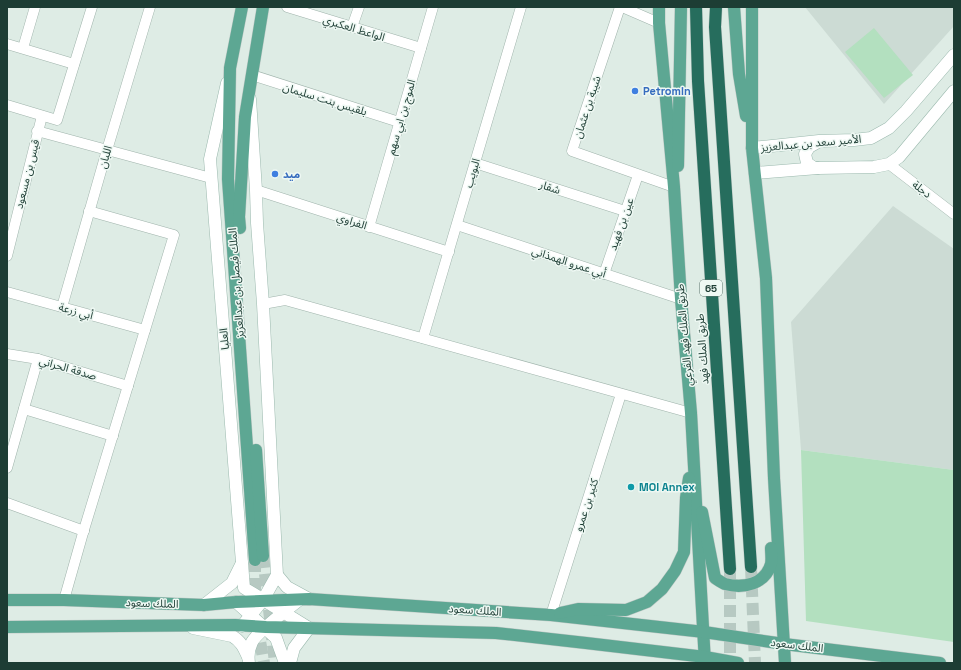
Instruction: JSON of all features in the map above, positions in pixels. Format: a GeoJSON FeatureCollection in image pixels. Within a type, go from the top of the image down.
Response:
{"type":"FeatureCollection","features":[{"type":"Feature","properties":{"kind":"highway","name":"طريق الملك فهد"},"geometry":{"type":"LineString","coordinates":[[696,7],[698,81],[730,569]]}},
{"type":"Feature","properties":{"kind":"highway","name":"65"},"geometry":{"type":"LineString","coordinates":[[716,7],[714,27],[751,567]]}},
{"type":"Feature","properties":{"kind":"main road","name":"الملك فيصل بن عبدالعزيز"},"geometry":{"type":"LineString","coordinates":[[242,7],[230,68],[228,179],[259,558],[239,217],[245,117],[263,7]]}},
{"type":"Feature","properties":{"kind":"main road","name":"طريق الملك فهد الفرعي"},"geometry":{"type":"LineString","coordinates":[[659,7],[659,23],[674,187],[690,413],[705,660]]}},
{"type":"Feature","properties":{"kind":"main road"},"geometry":{"type":"LineString","coordinates":[[676,222],[679,139],[680,7]]}},
{"type":"Feature","properties":{"kind":"main road"},"geometry":{"type":"LineString","coordinates":[[734,7],[739,74],[752,148],[766,278],[774,478],[785,663]]}},
{"type":"Feature","properties":{"kind":"main road"},"geometry":{"type":"LineString","coordinates":[[752,7],[752,148]]}},
{"type":"Feature","properties":{"kind":"main road"},"geometry":{"type":"LineString","coordinates":[[693,459],[715,578],[724,584],[743,586],[754,584],[764,577],[771,564],[774,478]]}},
{"type":"Feature","properties":{"kind":"main road"},"geometry":{"type":"LineString","coordinates":[[551,615],[578,609],[626,610],[647,602],[662,589],[675,571],[684,552],[686,498],[693,459]]}},
{"type":"Feature","properties":{"kind":"main road","name":"الملك سعود"},"geometry":{"type":"LineString","coordinates":[[7,600],[64,600],[204,605],[263,600],[304,599],[551,615],[704,632],[784,644],[940,663]]}},
{"type":"Feature","properties":{"kind":"main road","name":"الملك سعود"},"geometry":{"type":"LineString","coordinates":[[7,627],[242,626],[496,634],[586,643],[705,660],[738,663]]}},
{"type":"Feature","properties":{"kind":"street"},"geometry":{"type":"LineString","coordinates":[[23,48],[35,7]]}},
{"type":"Feature","properties":{"kind":"street"},"geometry":{"type":"LineString","coordinates":[[7,105],[57,120],[92,7]]}},
{"type":"Feature","properties":{"kind":"street","name":"اللبان"},"geometry":{"type":"LineString","coordinates":[[62,307],[150,7]]}},
{"type":"Feature","properties":{"kind":"street","name":"الواعظ العكبري"},"geometry":{"type":"LineString","coordinates":[[286,7],[421,48]]}},
{"type":"Feature","properties":{"kind":"street"},"geometry":{"type":"LineString","coordinates":[[352,27],[358,7]]}},
{"type":"Feature","properties":{"kind":"street","name":"الموج بن ابي سهم"},"geometry":{"type":"LineString","coordinates":[[369,226],[433,7]]}},
{"type":"Feature","properties":{"kind":"street","name":"البويب"},"geometry":{"type":"LineString","coordinates":[[423,338],[521,7]]}},
{"type":"Feature","properties":{"kind":"street"},"geometry":{"type":"LineString","coordinates":[[621,7],[659,23]]}},
{"type":"Feature","properties":{"kind":"street","name":"شيبة بن عثمان"},"geometry":{"type":"LineString","coordinates":[[621,7],[572,151],[674,187]]}},
{"type":"Feature","properties":{"kind":"street"},"geometry":{"type":"LineString","coordinates":[[7,44],[74,64]]}},
{"type":"Feature","properties":{"kind":"street","name":"الأمير سعد بن عبدالعزيز"},"geometry":{"type":"LineString","coordinates":[[752,148],[819,141],[871,138],[890,128],[954,55]]}},
{"type":"Feature","properties":{"kind":"street","name":"العليا"},"geometry":{"type":"LineString","coordinates":[[230,68],[210,159],[244,588],[309,628]]}},
{"type":"Feature","properties":{"kind":"street","name":"بلقيس بنت سليمان"},"geometry":{"type":"LineString","coordinates":[[252,76],[399,122]]}},
{"type":"Feature","properties":{"kind":"street"},"geometry":{"type":"LineString","coordinates":[[242,626],[263,600],[277,575],[250,88]]}},
{"type":"Feature","properties":{"kind":"street"},"geometry":{"type":"LineString","coordinates":[[755,173],[889,164],[899,157],[954,91]]}},
{"type":"Feature","properties":{"kind":"street","name":"قيس بن مسعود"},"geometry":{"type":"LineString","coordinates":[[7,256],[37,131],[42,116]]}},
{"type":"Feature","properties":{"kind":"street"},"geometry":{"type":"LineString","coordinates":[[37,131],[211,178]]}},
{"type":"Feature","properties":{"kind":"street"},"geometry":{"type":"LineString","coordinates":[[818,168],[814,168],[807,163],[806,154],[809,147],[819,141]]}},
{"type":"Feature","properties":{"kind":"street","name":"شقار"},"geometry":{"type":"LineString","coordinates":[[475,163],[625,211]]}},
{"type":"Feature","properties":{"kind":"street","name":"دجلة"},"geometry":{"type":"LineString","coordinates":[[889,164],[954,214]]}},
{"type":"Feature","properties":{"kind":"street","name":"عين بن فهيد"},"geometry":{"type":"LineString","coordinates":[[604,274],[638,175]]}},
{"type":"Feature","properties":{"kind":"street","name":"الفراوي"},"geometry":{"type":"LineString","coordinates":[[256,190],[449,252]]}},
{"type":"Feature","properties":{"kind":"street"},"geometry":{"type":"LineString","coordinates":[[64,600],[174,235],[89,211]]}},
{"type":"Feature","properties":{"kind":"street","name":"أبي عمرو الهمذاني"},"geometry":{"type":"LineString","coordinates":[[457,225],[681,299]]}},
{"type":"Feature","properties":{"kind":"street","name":"أبي زرعة"},"geometry":{"type":"LineString","coordinates":[[7,292],[145,330]]}},
{"type":"Feature","properties":{"kind":"street"},"geometry":{"type":"LineString","coordinates":[[263,304],[285,300],[690,413]]}},
{"type":"Feature","properties":{"kind":"street","name":"صدقة الحراني"},"geometry":{"type":"LineString","coordinates":[[7,354],[38,359],[128,386]]}},
{"type":"Feature","properties":{"kind":"street"},"geometry":{"type":"LineString","coordinates":[[7,468],[38,359]]}},
{"type":"Feature","properties":{"kind":"street","name":"كثير بن عمرو"},"geometry":{"type":"LineString","coordinates":[[551,615],[621,394]]}},
{"type":"Feature","properties":{"kind":"street"},"geometry":{"type":"LineString","coordinates":[[24,409],[113,436]]}},
{"type":"Feature","properties":{"kind":"street"},"geometry":{"type":"LineString","coordinates":[[7,503],[84,531]]}},
{"type":"Feature","properties":{"kind":"street"},"geometry":{"type":"LineString","coordinates":[[204,605],[232,583],[242,563]]}},
{"type":"Feature","properties":{"kind":"street"},"geometry":{"type":"LineString","coordinates":[[248,660],[253,640],[283,612],[304,599],[287,587],[277,575]]}},
{"type":"Feature","properties":{"kind":"street"},"geometry":{"type":"LineString","coordinates":[[236,602],[266,627],[276,638],[285,663]]}},
{"type":"Feature","properties":{"kind":"street"},"geometry":{"type":"LineString","coordinates":[[178,626],[232,636],[238,639],[243,646],[248,660]]}},
{"type":"Feature","properties":{"kind":"street"},"geometry":{"type":"LineString","coordinates":[[290,663],[294,648],[309,628]]}},
{"type":"Feature","properties":{"kind":"shaded area"},"geometry":{"type":"Polygon","coordinates":[[[805,7],[954,7],[954,26],[884,104],[805,7]]]}},
{"type":"Feature","properties":{"kind":"shaded area"},"geometry":{"type":"Polygon","coordinates":[[[893,206],[954,249],[954,470],[801,450],[791,322],[893,206]]]}},
{"type":"Feature","properties":{"kind":"green space"},"geometry":{"type":"Polygon","coordinates":[[[874,28],[913,75],[884,98],[845,52],[874,28]]]}},
{"type":"Feature","properties":{"kind":"green space"},"geometry":{"type":"Polygon","coordinates":[[[801,450],[954,470],[954,642],[806,621],[801,450]]]}},
{"type":"Feature","properties":{"kind":"tunnel"},"geometry":{"type":"LineString","coordinates":[[263,556],[275,663]]}},
{"type":"Feature","properties":{"kind":"tunnel"},"geometry":{"type":"LineString","coordinates":[[255,560],[255,603]]}},
{"type":"Feature","properties":{"kind":"tunnel"},"geometry":{"type":"LineString","coordinates":[[751,567],[755,663]]}},
{"type":"Feature","properties":{"kind":"tunnel"},"geometry":{"type":"LineString","coordinates":[[730,569],[730,663]]}},
{"type":"Feature","properties":{"kind":"tunnel"},"geometry":{"type":"LineString","coordinates":[[257,625],[264,663]]}},
{"type":"Feature","properties":{"kind":"place","name":"Petromin"},"geometry":{"type":"Point","coordinates":[635,91]}},
{"type":"Feature","properties":{"kind":"place","name":"ميد"},"geometry":{"type":"Point","coordinates":[275,174]}},
{"type":"Feature","properties":{"kind":"place","name":"MOI Annex"},"geometry":{"type":"Point","coordinates":[631,487]}}]}
